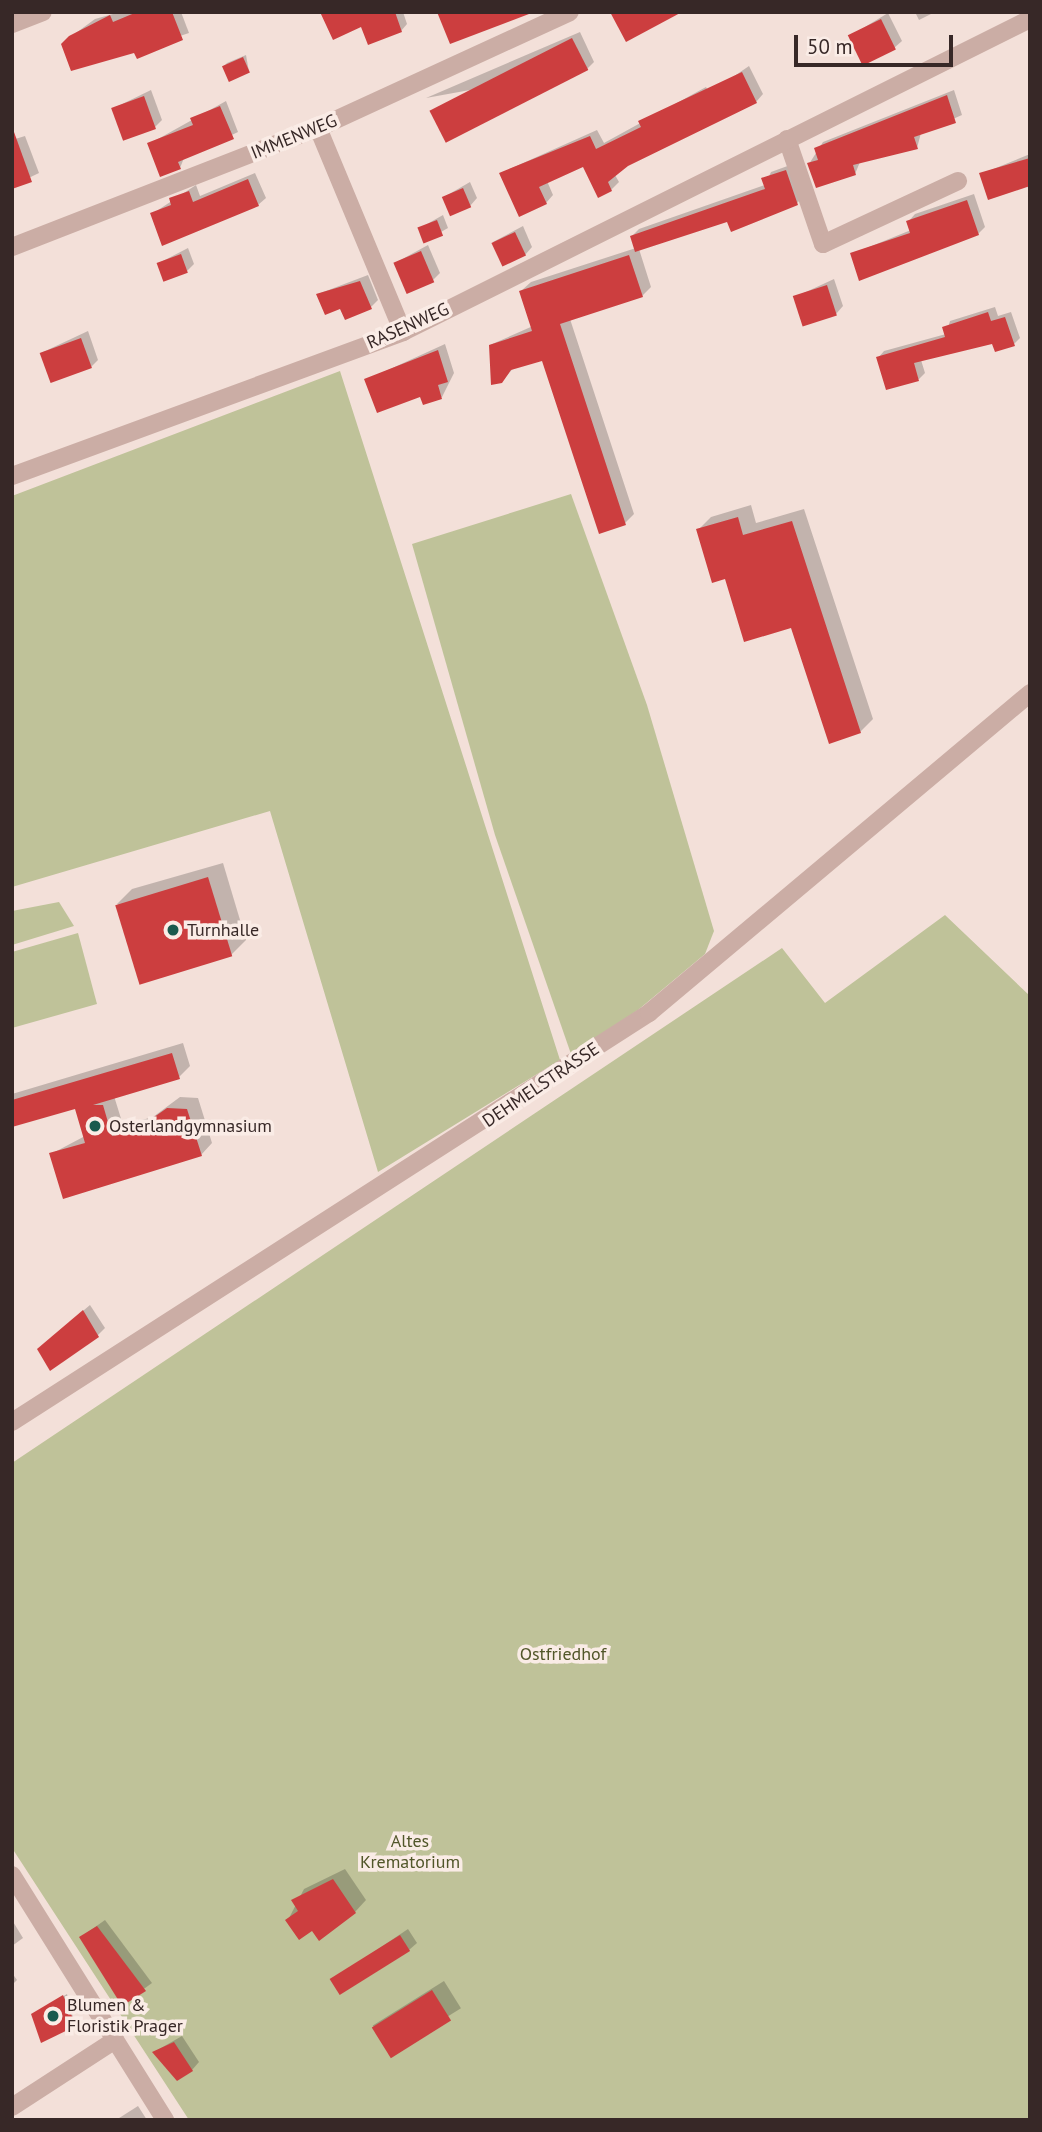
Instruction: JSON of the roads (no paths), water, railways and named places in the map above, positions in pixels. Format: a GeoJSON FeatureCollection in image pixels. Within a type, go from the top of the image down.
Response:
{"type":"FeatureCollection","features":[{"type":"Feature","properties":{"kind":"street"},"geometry":{"type":"LineString","coordinates":[[12,24],[43,12]]}},
{"type":"Feature","properties":{"kind":"street","name":"IMMENWEG"},"geometry":{"type":"LineString","coordinates":[[12,247],[318,128],[570,12]]}},
{"type":"Feature","properties":{"kind":"street","name":"RASENWEG"},"geometry":{"type":"LineString","coordinates":[[12,476],[403,331],[1030,19]]}},
{"type":"Feature","properties":{"kind":"street"},"geometry":{"type":"LineString","coordinates":[[318,128],[403,331]]}},
{"type":"Feature","properties":{"kind":"street"},"geometry":{"type":"LineString","coordinates":[[787,139],[823,244],[958,181]]}},
{"type":"Feature","properties":{"kind":"street","name":"DEHMELSTRASSE"},"geometry":{"type":"LineString","coordinates":[[12,1422],[649,1013],[1030,693]]}},
{"type":"Feature","properties":{"kind":"street"},"geometry":{"type":"LineString","coordinates":[[12,1875],[165,2120]]}},
{"type":"Feature","properties":{"kind":"street"},"geometry":{"type":"LineString","coordinates":[[12,2107],[115,2040]]}},
{"type":"Feature","properties":{"kind":"place","name":"Turnhalle"},"geometry":{"type":"Point","coordinates":[173,930]}},
{"type":"Feature","properties":{"kind":"place","name":"Osterlandgymnasium"},"geometry":{"type":"Point","coordinates":[95,1126]}},
{"type":"Feature","properties":{"kind":"place","name":"Blumen & Floristik Prager"},"geometry":{"type":"Point","coordinates":[53,2016]}},
{"type":"Feature","properties":{"kind":"park label","name":"Ostfriedhof"},"geometry":{"type":"Point","coordinates":[563,1654]}},
{"type":"Feature","properties":{"kind":"park label","name":"Altes Krematorium"},"geometry":{"type":"Point","coordinates":[410,1852]}}]}
